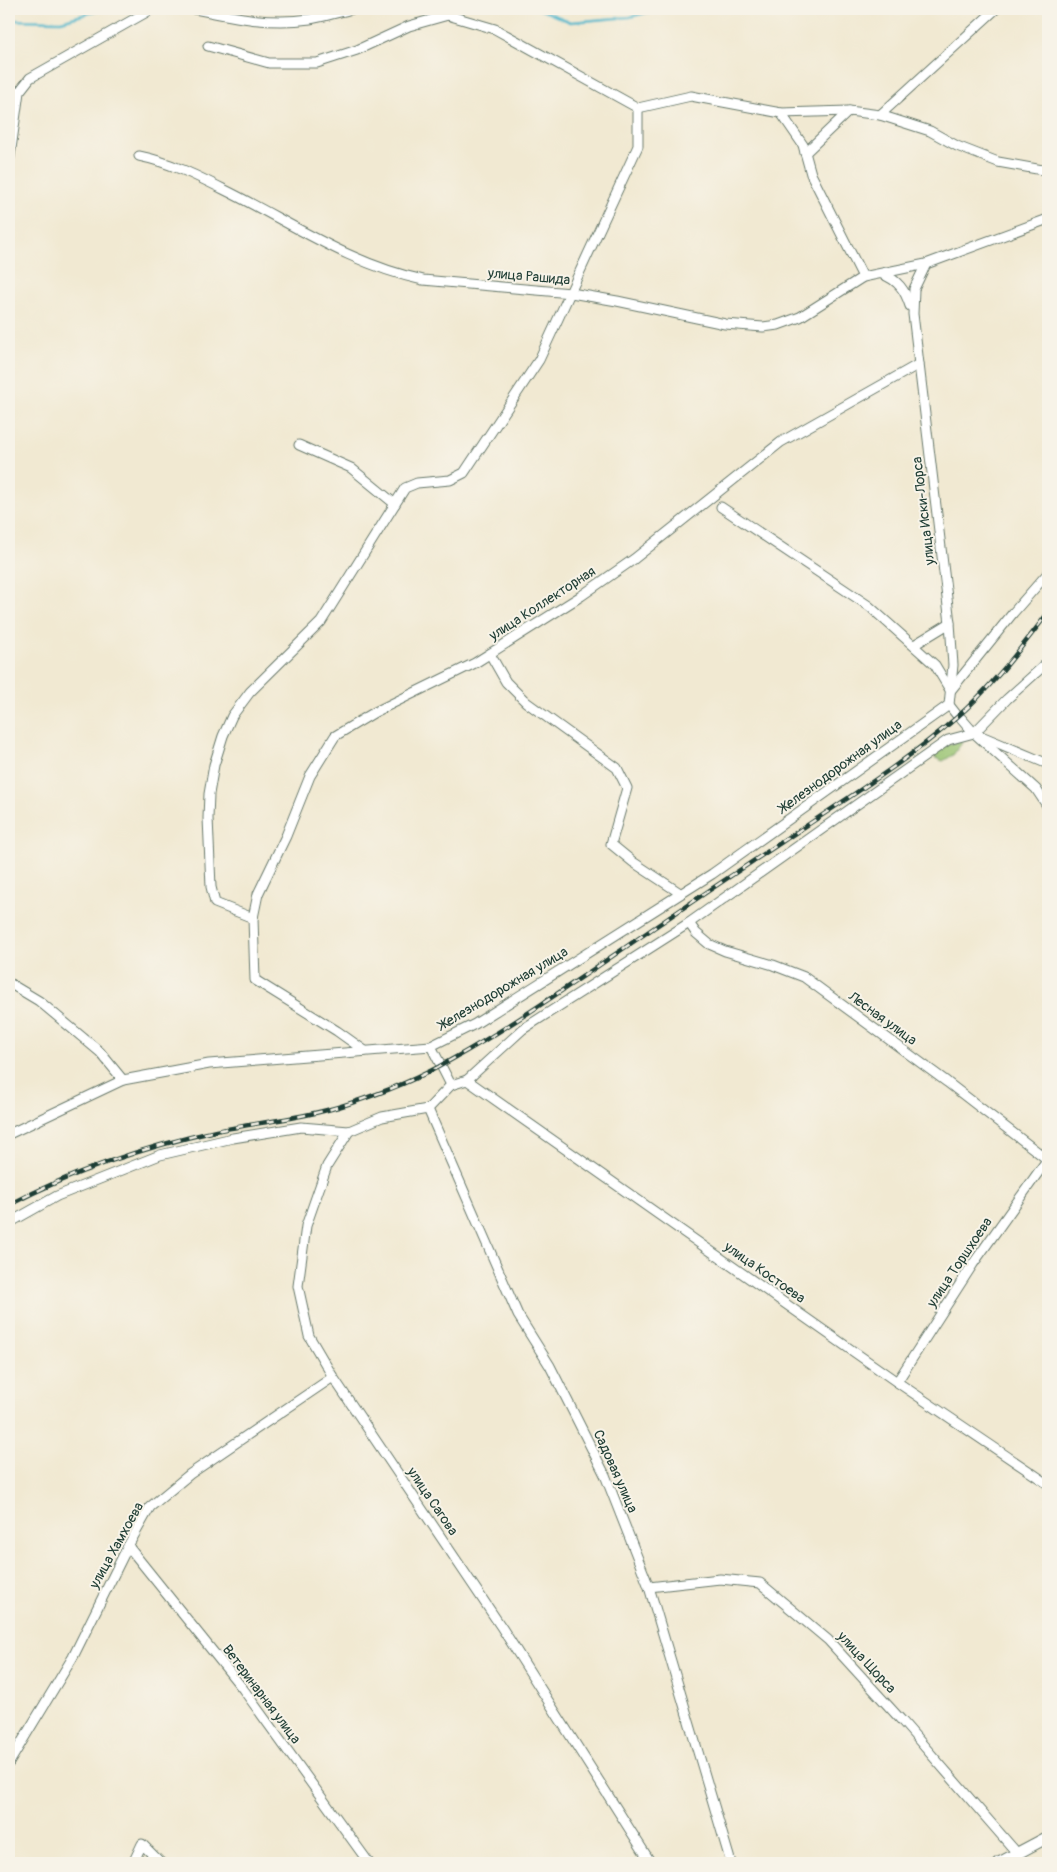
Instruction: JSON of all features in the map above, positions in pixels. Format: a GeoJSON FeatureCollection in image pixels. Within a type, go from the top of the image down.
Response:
{"type":"FeatureCollection","features":[{"type":"Feature","properties":{"kind":"main road"},"geometry":{"type":"LineString","coordinates":[[999,1863],[1048,1837]]}},
{"type":"Feature","properties":{"kind":"street"},"geometry":{"type":"LineString","coordinates":[[9,163],[19,92],[30,78],[152,9]]}},
{"type":"Feature","properties":{"kind":"street"},"geometry":{"type":"LineString","coordinates":[[194,9],[246,20],[277,22],[311,19],[352,9]]}},
{"type":"Feature","properties":{"kind":"street"},"geometry":{"type":"LineString","coordinates":[[427,9],[495,29],[638,108],[691,96],[781,113],[849,111],[880,115],[930,131],[957,146],[998,162],[1048,170]]}},
{"type":"Feature","properties":{"kind":"street"},"geometry":{"type":"LineString","coordinates":[[880,115],[996,9]]}},
{"type":"Feature","properties":{"kind":"street"},"geometry":{"type":"LineString","coordinates":[[208,46],[269,63],[317,63],[357,50],[409,26],[449,15]]}},
{"type":"Feature","properties":{"kind":"street"},"geometry":{"type":"LineString","coordinates":[[253,918],[215,903],[212,887],[208,818],[209,794],[214,765],[223,736],[232,716],[250,692],[321,622],[405,488],[417,483],[450,480],[464,473],[539,360],[571,293],[638,146],[638,108]]}},
{"type":"Feature","properties":{"kind":"street"},"geometry":{"type":"LineString","coordinates":[[805,154],[849,111]]}},
{"type":"Feature","properties":{"kind":"street"},"geometry":{"type":"LineString","coordinates":[[781,113],[803,145],[811,174],[864,277]]}},
{"type":"Feature","properties":{"kind":"street","name":"улица Рашида"},"geometry":{"type":"LineString","coordinates":[[139,156],[172,164],[260,207],[340,251],[405,276],[423,280],[571,293],[725,324],[763,327],[778,326],[800,317],[864,277],[926,264],[1048,219]]}},
{"type":"Feature","properties":{"kind":"street"},"geometry":{"type":"LineString","coordinates":[[913,314],[914,289],[926,264]]}},
{"type":"Feature","properties":{"kind":"street"},"geometry":{"type":"LineString","coordinates":[[882,274],[893,279],[903,288],[913,314]]}},
{"type":"Feature","properties":{"kind":"street","name":"улица Иски-Лорса"},"geometry":{"type":"LineString","coordinates":[[913,314],[950,624],[953,665],[949,705]]}},
{"type":"Feature","properties":{"kind":"street","name":"улица Коллекторная"},"geometry":{"type":"LineString","coordinates":[[365,1051],[337,1031],[255,980],[253,918],[258,894],[286,836],[310,776],[335,736],[375,712],[490,654],[581,596],[634,559],[781,442],[920,364]]}},
{"type":"Feature","properties":{"kind":"street"},"geometry":{"type":"LineString","coordinates":[[299,445],[351,468],[395,504]]}},
{"type":"Feature","properties":{"kind":"street"},"geometry":{"type":"LineString","coordinates":[[722,507],[869,606],[934,665],[951,690],[1048,573]]}},
{"type":"Feature","properties":{"kind":"street"},"geometry":{"type":"LineString","coordinates":[[914,645],[950,624]]}},
{"type":"Feature","properties":{"kind":"street"},"geometry":{"type":"LineString","coordinates":[[490,654],[506,682],[526,702],[617,768],[627,788],[611,844],[633,862],[680,893]]}},
{"type":"Feature","properties":{"kind":"street"},"geometry":{"type":"LineString","coordinates":[[9,1223],[57,1196],[160,1155],[233,1138],[301,1127],[349,1131],[382,1117],[428,1109],[451,1085],[468,1080],[524,1029],[689,923],[948,740],[974,733],[1007,699],[1048,662]]}},
{"type":"Feature","properties":{"kind":"street"},"geometry":{"type":"LineString","coordinates":[[953,665],[959,670],[968,670]]}},
{"type":"Feature","properties":{"kind":"street"},"geometry":{"type":"LineString","coordinates":[[949,705],[974,733],[1036,789],[1048,807]]}},
{"type":"Feature","properties":{"kind":"street","name":"Железнодорожная улица"},"geometry":{"type":"LineString","coordinates":[[9,1134],[122,1080],[209,1064],[431,1046],[475,1024],[736,857],[949,705]]}},
{"type":"Feature","properties":{"kind":"street"},"geometry":{"type":"LineString","coordinates":[[974,733],[1048,764]]}},
{"type":"Feature","properties":{"kind":"street","name":"Лесная улица"},"geometry":{"type":"LineString","coordinates":[[689,923],[696,933],[709,944],[725,951],[804,976],[1048,1160]]}},
{"type":"Feature","properties":{"kind":"street"},"geometry":{"type":"LineString","coordinates":[[9,983],[39,1001],[100,1052],[122,1080]]}},
{"type":"Feature","properties":{"kind":"street"},"geometry":{"type":"LineString","coordinates":[[431,1046],[451,1085]]}},
{"type":"Feature","properties":{"kind":"street","name":"улица Костоева"},"geometry":{"type":"LineString","coordinates":[[468,1080],[898,1382],[1048,1484]]}},
{"type":"Feature","properties":{"kind":"street","name":"Садовая улица"},"geometry":{"type":"LineString","coordinates":[[428,1109],[518,1314],[550,1366],[605,1475],[649,1587],[731,1863]]}},
{"type":"Feature","properties":{"kind":"street","name":"улица Сагова"},"geometry":{"type":"LineString","coordinates":[[349,1131],[327,1166],[306,1226],[298,1286],[309,1336],[333,1377],[502,1628],[651,1863]]}},
{"type":"Feature","properties":{"kind":"street","name":"улица Торшхоева"},"geometry":{"type":"LineString","coordinates":[[898,1382],[973,1264],[1048,1160]]}},
{"type":"Feature","properties":{"kind":"street","name":"улица Хамхоева"},"geometry":{"type":"LineString","coordinates":[[9,1763],[73,1657],[128,1546],[150,1507],[190,1474],[333,1377]]}},
{"type":"Feature","properties":{"kind":"street","name":"Ветеринарная улица"},"geometry":{"type":"LineString","coordinates":[[128,1546],[243,1689],[369,1863]]}},
{"type":"Feature","properties":{"kind":"street","name":"улица Щорса"},"geometry":{"type":"LineString","coordinates":[[649,1587],[720,1579],[760,1583],[828,1640],[903,1722],[1017,1853]]}},
{"type":"Feature","properties":{"kind":"street"},"geometry":{"type":"LineString","coordinates":[[133,1863],[142,1844],[161,1863]]}},
{"type":"Feature","properties":{"kind":"green space"},"geometry":{"type":"Polygon","coordinates":[[[959,741],[962,743],[953,755],[943,761],[935,758],[935,753],[944,746],[959,741]]]}},
{"type":"Feature","properties":{"kind":"waterway"},"geometry":{"type":"LineString","coordinates":[[9,20],[61,21],[104,9]]}},
{"type":"Feature","properties":{"kind":"waterway"},"geometry":{"type":"LineString","coordinates":[[539,9],[571,22],[630,17],[660,9]]}},
{"type":"Feature","properties":{"kind":"railway"},"geometry":{"type":"LineString","coordinates":[[9,1205],[59,1181],[136,1152],[216,1131],[332,1109],[400,1085],[449,1061],[558,993],[909,755],[941,731],[981,694],[1005,668],[1048,613]]}}]}
